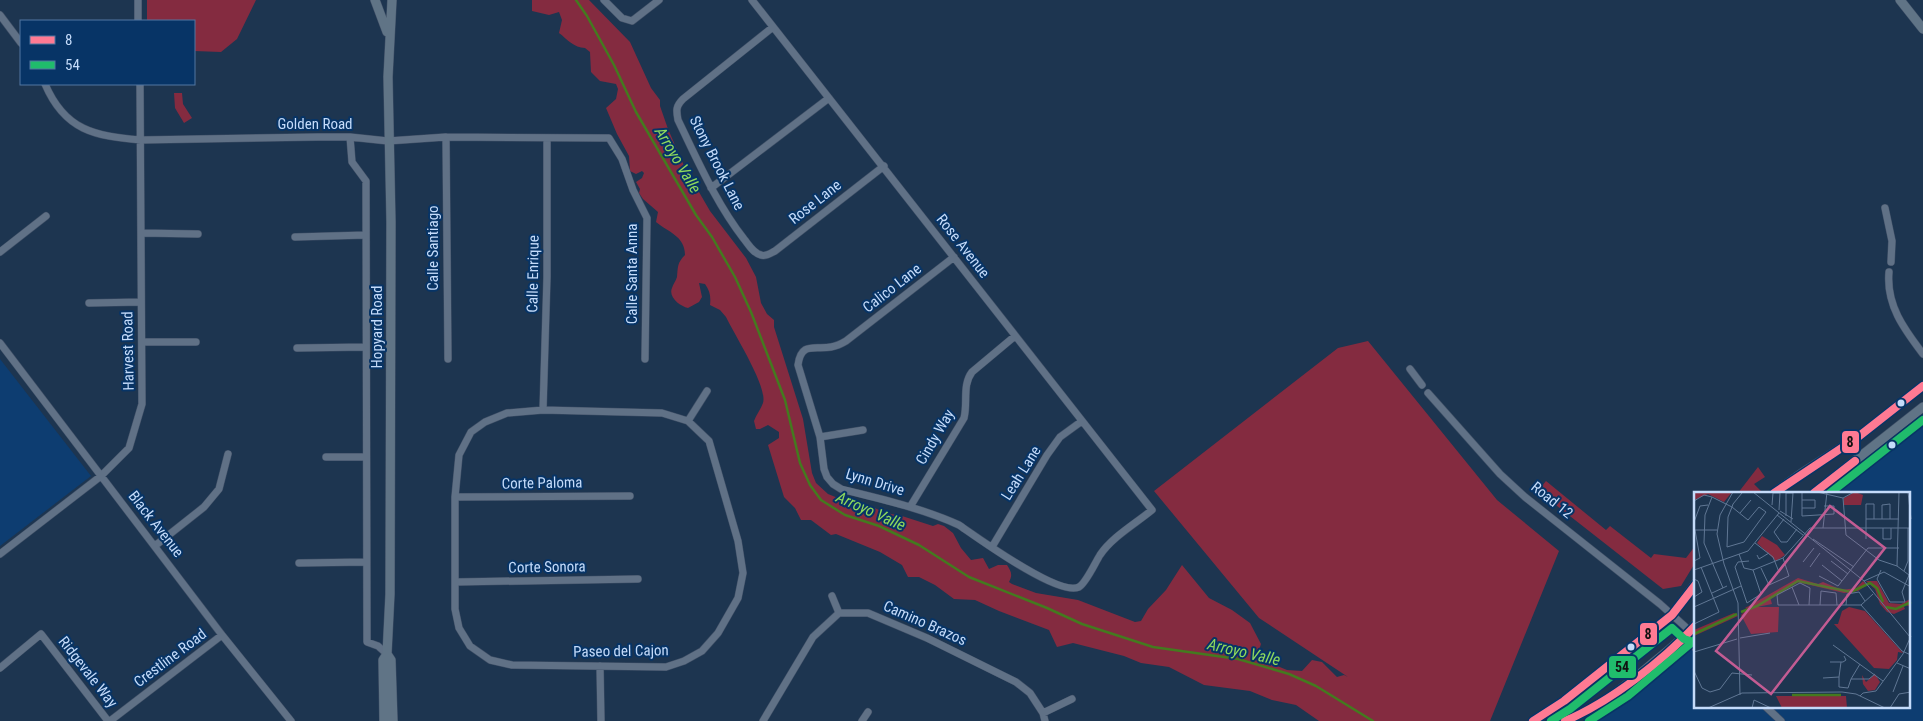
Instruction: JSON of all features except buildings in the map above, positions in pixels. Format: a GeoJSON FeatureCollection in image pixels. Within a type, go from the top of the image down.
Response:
{"type":"FeatureCollection","features":[{"type":"Feature","properties":{"kind":"main road"},"geometry":{"type":"LineString","coordinates":[[375,0],[384,21],[389,42]]}},
{"type":"Feature","properties":{"kind":"main road","name":"Hopyard Road"},"geometry":{"type":"LineString","coordinates":[[384,721],[383,660],[387,654],[390,594],[391,222],[388,142],[389,42],[392,0]]}},
{"type":"Feature","properties":{"kind":"main road"},"geometry":{"type":"LineString","coordinates":[[1900,0],[1923,29]]}},
{"type":"Feature","properties":{"kind":"main road"},"geometry":{"type":"LineString","coordinates":[[1777,492],[1802,473],[1858,437],[1923,386]]}},
{"type":"Feature","properties":{"kind":"main road"},"geometry":{"type":"LineString","coordinates":[[1817,492],[1923,407]]}},
{"type":"Feature","properties":{"kind":"main road"},"geometry":{"type":"LineString","coordinates":[[1532,721],[1564,701],[1672,615],[1694,587]]}},
{"type":"Feature","properties":{"kind":"main road"},"geometry":{"type":"LineString","coordinates":[[1565,721],[1598,705],[1694,630]]}},
{"type":"Feature","properties":{"kind":"main road","name":"Hopyard Road"},"geometry":{"type":"LineString","coordinates":[[387,654],[391,660],[393,721]]}},
{"type":"Feature","properties":{"kind":"street"},"geometry":{"type":"LineString","coordinates":[[138,0],[138,20]]}},
{"type":"Feature","properties":{"kind":"street"},"geometry":{"type":"LineString","coordinates":[[604,0],[622,18],[632,21],[659,0]]}},
{"type":"Feature","properties":{"kind":"street","name":"Rose Avenue"},"geometry":{"type":"LineString","coordinates":[[752,0],[1152,510],[1114,540],[1102,553],[1081,586],[1074,589]]}},
{"type":"Feature","properties":{"kind":"street"},"geometry":{"type":"LineString","coordinates":[[0,15],[20,42]]}},
{"type":"Feature","properties":{"kind":"street","name":"Stony Brook Lane"},"geometry":{"type":"LineString","coordinates":[[762,256],[754,251],[734,226],[711,188],[678,120],[676,111],[678,104],[774,27]]}},
{"type":"Feature","properties":{"kind":"street","name":"Golden Road"},"geometry":{"type":"LineString","coordinates":[[46,85],[57,107],[80,127],[100,136],[142,140],[350,137],[388,142],[446,138],[609,138]]}},
{"type":"Feature","properties":{"kind":"street","name":"Harvest Road"},"geometry":{"type":"LineString","coordinates":[[0,554],[102,476],[129,448],[142,404],[142,140],[140,85]]}},
{"type":"Feature","properties":{"kind":"street"},"geometry":{"type":"LineString","coordinates":[[711,188],[829,98]]}},
{"type":"Feature","properties":{"kind":"street","name":"Hopyard Road"},"geometry":{"type":"LineString","coordinates":[[350,137],[352,162],[366,181],[367,642],[378,646],[387,654]]}},
{"type":"Feature","properties":{"kind":"street","name":"Calle Santiago"},"geometry":{"type":"LineString","coordinates":[[446,138],[448,359]]}},
{"type":"Feature","properties":{"kind":"street","name":"Calle Santa Anna"},"geometry":{"type":"LineString","coordinates":[[609,138],[622,159],[632,190],[647,218],[645,359]]}},
{"type":"Feature","properties":{"kind":"street","name":"Calle Enrique"},"geometry":{"type":"LineString","coordinates":[[543,410],[547,277],[547,139]]}},
{"type":"Feature","properties":{"kind":"street","name":"Rose Lane"},"geometry":{"type":"LineString","coordinates":[[762,256],[775,251],[884,166]]}},
{"type":"Feature","properties":{"kind":"street"},"geometry":{"type":"LineString","coordinates":[[1885,208],[1892,241],[1891,262]]}},
{"type":"Feature","properties":{"kind":"street"},"geometry":{"type":"LineString","coordinates":[[0,252],[46,216]]}},
{"type":"Feature","properties":{"kind":"street"},"geometry":{"type":"LineString","coordinates":[[142,233],[198,234]]}},
{"type":"Feature","properties":{"kind":"street"},"geometry":{"type":"LineString","coordinates":[[295,237],[366,235]]}},
{"type":"Feature","properties":{"kind":"street","name":"Calico Lane"},"geometry":{"type":"LineString","coordinates":[[846,341],[954,257]]}},
{"type":"Feature","properties":{"kind":"street"},"geometry":{"type":"LineString","coordinates":[[1889,272],[1891,301],[1898,321],[1923,354]]}},
{"type":"Feature","properties":{"kind":"street"},"geometry":{"type":"LineString","coordinates":[[89,303],[141,302]]}},
{"type":"Feature","properties":{"kind":"street","name":"Cindy Way"},"geometry":{"type":"LineString","coordinates":[[910,508],[964,418],[968,377],[1016,336]]}},
{"type":"Feature","properties":{"kind":"street","name":"Lynn Drive"},"geometry":{"type":"LineString","coordinates":[[846,341],[831,347],[812,347],[804,350],[799,357],[798,365],[820,436],[824,468],[827,477],[833,484],[959,525],[1041,578],[1063,588],[1074,589]]}},
{"type":"Feature","properties":{"kind":"street"},"geometry":{"type":"LineString","coordinates":[[142,342],[196,342]]}},
{"type":"Feature","properties":{"kind":"street","name":"Black Avenue"},"geometry":{"type":"LineString","coordinates":[[0,343],[156,545],[222,635],[291,721]]}},
{"type":"Feature","properties":{"kind":"street"},"geometry":{"type":"LineString","coordinates":[[297,348],[366,347]]}},
{"type":"Feature","properties":{"kind":"street"},"geometry":{"type":"LineString","coordinates":[[1410,369],[1422,385]]}},
{"type":"Feature","properties":{"kind":"street"},"geometry":{"type":"LineString","coordinates":[[688,421],[707,391]]}},
{"type":"Feature","properties":{"kind":"street","name":"Road 12"},"geometry":{"type":"LineString","coordinates":[[1428,393],[1500,474],[1525,497],[1672,615],[1694,630]]}},
{"type":"Feature","properties":{"kind":"street","name":"Paseo del Cajon"},"geometry":{"type":"LineString","coordinates":[[543,410],[662,413],[688,421],[709,441],[738,541],[743,573],[738,598],[718,632],[702,651],[684,662],[666,666],[512,665],[490,660],[470,646],[459,628],[454,609],[456,582],[455,497],[459,455],[471,432],[486,422],[507,413],[543,410]]}},
{"type":"Feature","properties":{"kind":"street","name":"Leah Lane"},"geometry":{"type":"LineString","coordinates":[[992,547],[1046,455],[1060,437],[1082,421]]}},
{"type":"Feature","properties":{"kind":"street"},"geometry":{"type":"LineString","coordinates":[[820,436],[863,430]]}},
{"type":"Feature","properties":{"kind":"street"},"geometry":{"type":"LineString","coordinates":[[156,545],[204,507],[219,489],[228,454]]}},
{"type":"Feature","properties":{"kind":"street"},"geometry":{"type":"LineString","coordinates":[[326,457],[366,457]]}},
{"type":"Feature","properties":{"kind":"street","name":"Corte Paloma"},"geometry":{"type":"LineString","coordinates":[[455,497],[630,496]]}},
{"type":"Feature","properties":{"kind":"street"},"geometry":{"type":"LineString","coordinates":[[299,563],[366,562]]}},
{"type":"Feature","properties":{"kind":"street","name":"Corte Sonora"},"geometry":{"type":"LineString","coordinates":[[456,582],[638,579]]}},
{"type":"Feature","properties":{"kind":"street"},"geometry":{"type":"LineString","coordinates":[[763,721],[813,637],[839,613],[832,596]]}},
{"type":"Feature","properties":{"kind":"street","name":"Camino Brazos"},"geometry":{"type":"LineString","coordinates":[[839,613],[868,613],[927,638],[1016,682],[1030,694],[1044,712]]}},
{"type":"Feature","properties":{"kind":"street","name":"Ridgevale Way"},"geometry":{"type":"LineString","coordinates":[[0,668],[41,634],[109,721]]}},
{"type":"Feature","properties":{"kind":"street","name":"Crestline Road"},"geometry":{"type":"LineString","coordinates":[[109,721],[222,635]]}},
{"type":"Feature","properties":{"kind":"street"},"geometry":{"type":"LineString","coordinates":[[600,666],[600,721]]}},
{"type":"Feature","properties":{"kind":"street"},"geometry":{"type":"LineString","coordinates":[[1045,721],[1044,712],[1072,699]]}},
{"type":"Feature","properties":{"kind":"street"},"geometry":{"type":"LineString","coordinates":[[1767,708],[1781,721]]}},
{"type":"Feature","properties":{"kind":"street"},"geometry":{"type":"LineString","coordinates":[[862,721],[868,712]]}},
{"type":"Feature","properties":{"kind":"shaded area"},"geometry":{"type":"Polygon","coordinates":[[[147,0],[256,0],[237,39],[221,52],[195,51],[195,20],[147,20],[147,0]]]}},
{"type":"Feature","properties":{"kind":"shaded area"},"geometry":{"type":"Polygon","coordinates":[[[532,0],[589,0],[630,42],[651,88],[660,100],[660,106],[668,129],[685,168],[710,211],[746,258],[756,277],[761,303],[767,314],[774,320],[774,327],[803,419],[812,473],[816,483],[828,494],[848,502],[870,506],[886,513],[933,526],[938,524],[944,526],[953,533],[961,548],[971,560],[983,558],[989,569],[998,565],[1007,565],[1011,573],[1009,582],[1012,584],[1036,593],[1078,600],[1135,622],[1141,621],[1148,609],[1166,590],[1182,565],[1209,598],[1232,610],[1250,623],[1261,644],[1258,653],[1259,663],[1275,665],[1287,670],[1302,671],[1312,660],[1322,662],[1337,677],[1344,675],[1348,677],[1259,618],[1154,491],[1338,348],[1368,341],[1497,500],[1559,551],[1490,721],[1319,721],[1296,705],[1272,700],[1250,691],[1204,685],[1169,667],[1141,663],[1124,656],[1073,643],[1057,647],[1049,630],[975,600],[954,599],[935,585],[919,577],[908,577],[902,565],[880,552],[836,534],[831,535],[811,520],[801,520],[795,508],[784,497],[768,445],[779,438],[779,432],[768,425],[756,429],[754,421],[763,403],[763,395],[756,373],[726,317],[720,310],[710,305],[710,294],[705,284],[699,283],[702,297],[699,302],[688,308],[673,298],[671,291],[677,277],[678,265],[685,255],[684,249],[682,243],[675,235],[656,222],[658,212],[639,193],[640,189],[636,182],[642,178],[644,173],[642,171],[636,174],[630,171],[629,156],[606,108],[616,99],[618,89],[616,84],[600,81],[591,72],[590,52],[585,48],[574,45],[559,33],[562,20],[559,12],[549,15],[532,11],[532,0]]]}},
{"type":"Feature","properties":{"kind":"shaded area"},"geometry":{"type":"Polygon","coordinates":[[[174,93],[182,93],[183,104],[192,118],[184,123],[175,108],[174,93]]]}},
{"type":"Feature","properties":{"kind":"shaded area"},"geometry":{"type":"Polygon","coordinates":[[[0,359],[91,476],[0,546],[0,359]]]}},
{"type":"Feature","properties":{"kind":"shaded area"},"geometry":{"type":"Polygon","coordinates":[[[1923,423],[1923,721],[1596,721],[1630,699],[1694,642],[1694,708],[1910,708],[1910,492],[1834,492],[1923,423]]]}},
{"type":"Feature","properties":{"kind":"shaded area"},"geometry":{"type":"Polygon","coordinates":[[[1758,467],[1765,477],[1754,484],[1761,491],[1739,492],[1758,467]]]}},
{"type":"Feature","properties":{"kind":"shaded area"},"geometry":{"type":"Polygon","coordinates":[[[1546,481],[1606,530],[1610,526],[1651,558],[1654,554],[1686,558],[1694,547],[1694,565],[1681,586],[1663,589],[1538,491],[1546,481]]]}},
{"type":"Feature","properties":{"kind":"waterway","name":"Arroyo Valle"},"geometry":{"type":"LineString","coordinates":[[576,0],[614,65],[636,112],[696,215],[712,237],[735,277],[751,312],[785,400],[800,463],[810,485],[821,500],[845,515],[879,526],[919,545],[969,577],[1082,624],[1153,647],[1238,659],[1289,674],[1316,686],[1373,721]]}},
{"type":"Feature","properties":{"kind":"transit line","name":"8"},"geometry":{"type":"LineString","coordinates":[[1776,492],[1858,437],[1923,386]]}},
{"type":"Feature","properties":{"kind":"transit line","name":"54"},"geometry":{"type":"LineString","coordinates":[[1831,492],[1923,420]]}},
{"type":"Feature","properties":{"kind":"transit line","name":"8"},"geometry":{"type":"LineString","coordinates":[[1815,492],[1855,461]]}},
{"type":"Feature","properties":{"kind":"transit line","name":"8"},"geometry":{"type":"LineString","coordinates":[[1533,721],[1564,701],[1672,615],[1694,587]]}},
{"type":"Feature","properties":{"kind":"transit line","name":"8"},"geometry":{"type":"LineString","coordinates":[[1565,721],[1618,692],[1668,653],[1694,627]]}},
{"type":"Feature","properties":{"kind":"transit line","name":"54"},"geometry":{"type":"LineString","coordinates":[[1551,721],[1570,709],[1672,628],[1684,639],[1693,642]]}},
{"type":"Feature","properties":{"kind":"transit line","name":"54"},"geometry":{"type":"LineString","coordinates":[[1589,721],[1628,696],[1694,641]]}}]}
